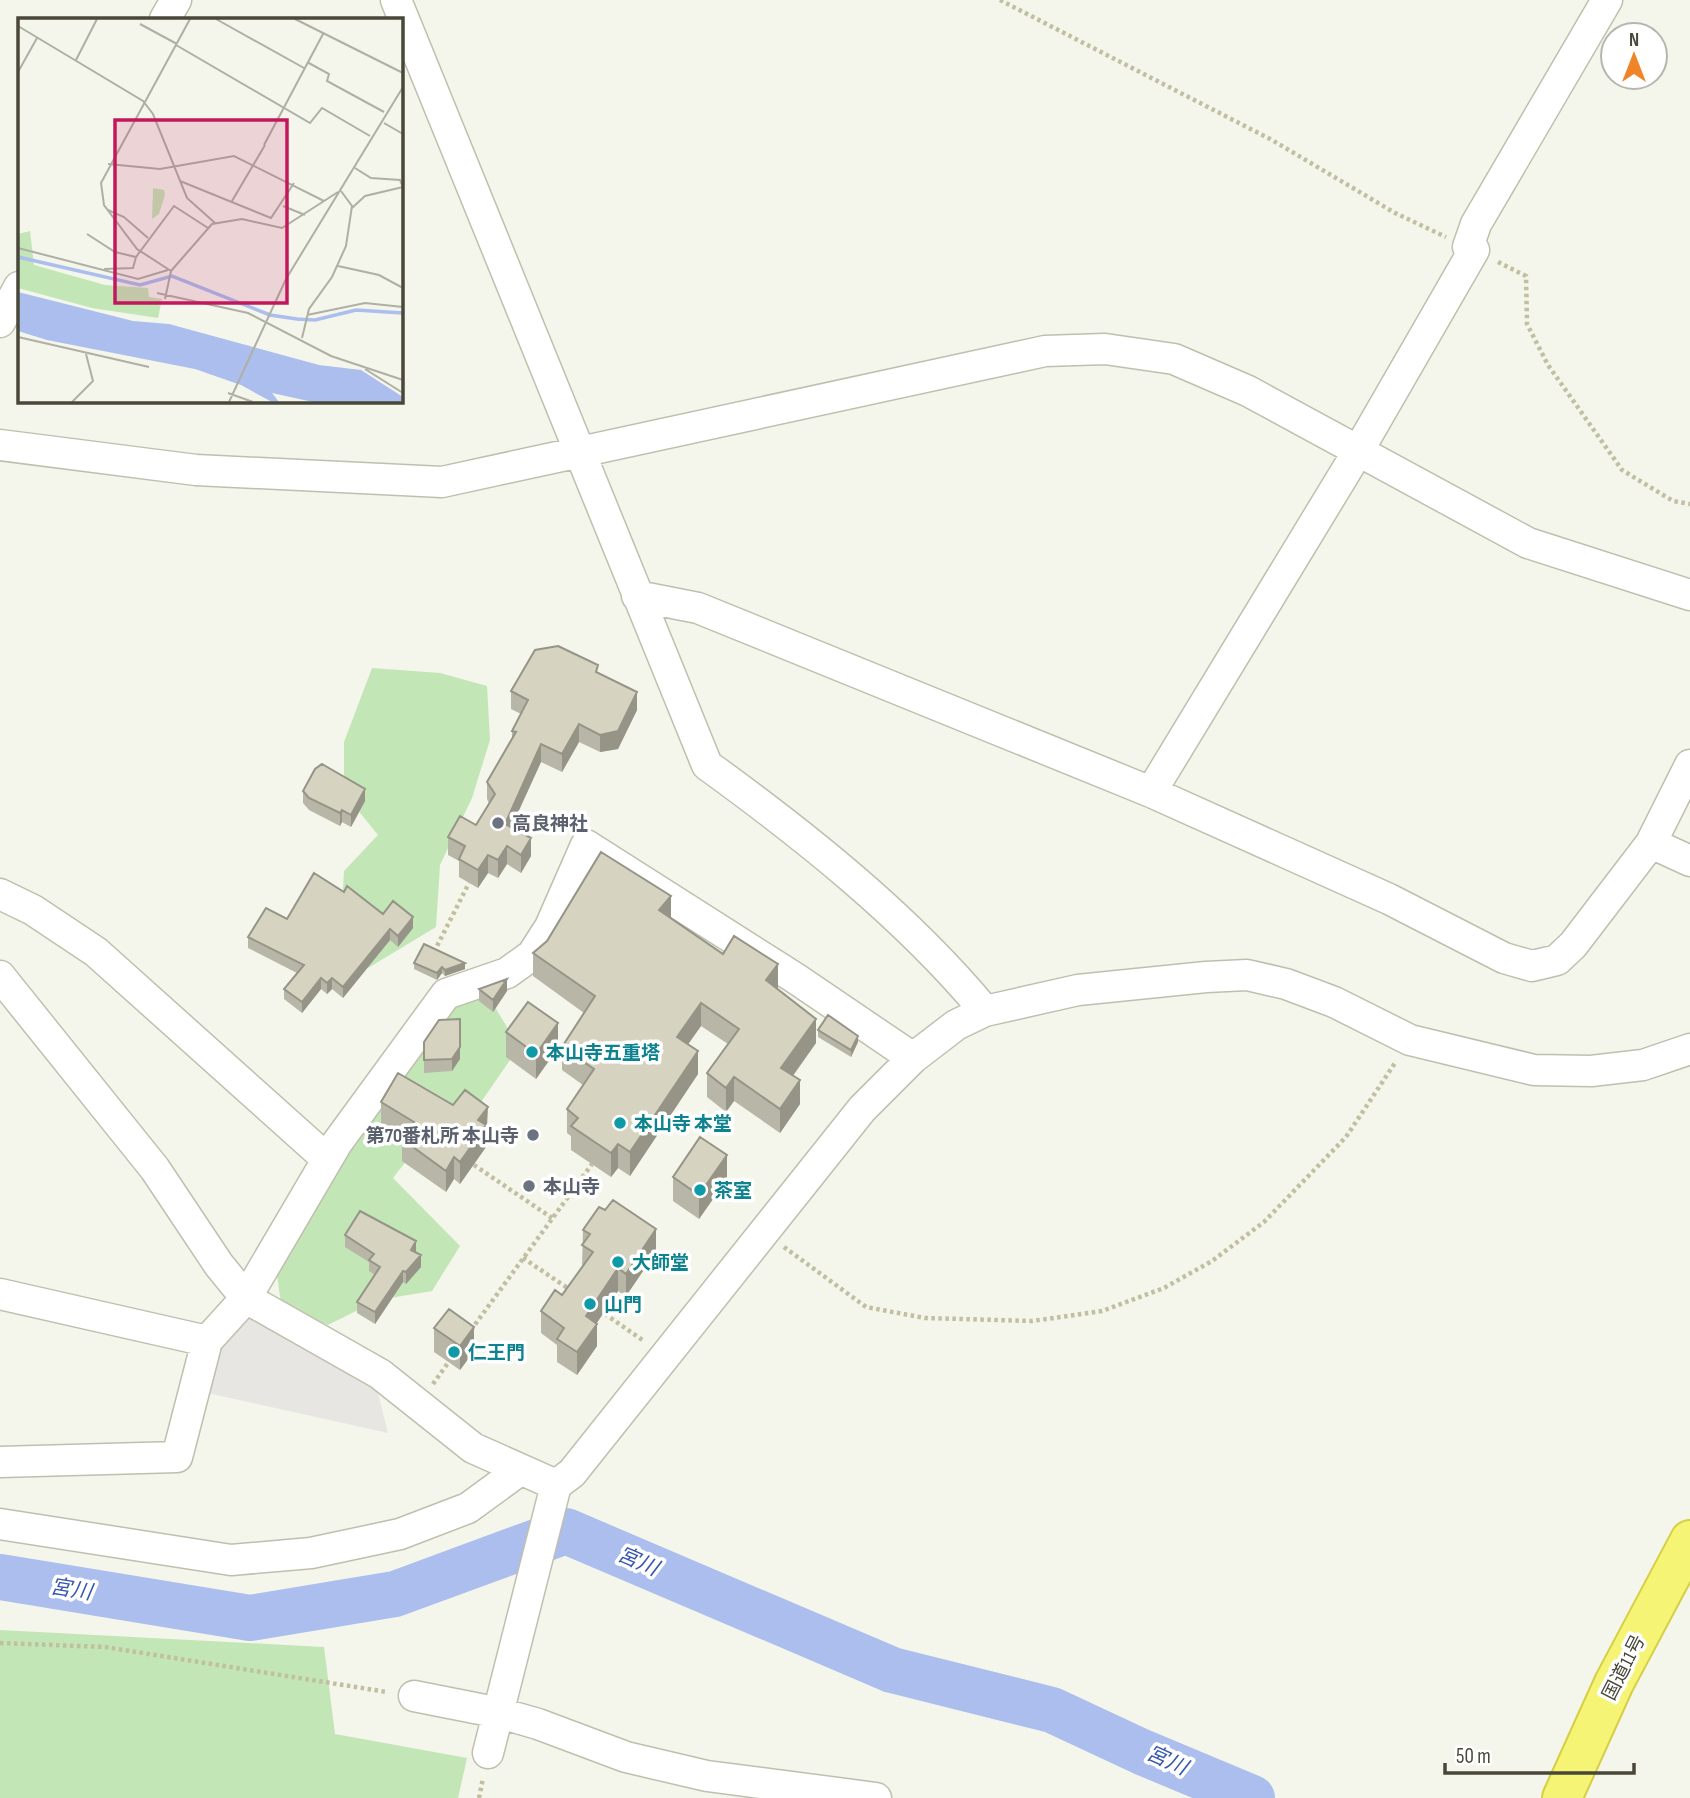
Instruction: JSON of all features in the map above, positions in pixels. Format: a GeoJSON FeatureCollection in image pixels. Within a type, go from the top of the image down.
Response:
{"type":"FeatureCollection","features":[{"type":"Feature","properties":{"kind":"highway","name":"国道11号"},"geometry":{"type":"LineString","coordinates":[[1562,1798],[1614,1683],[1690,1540]]}},
{"type":"Feature","properties":{"kind":"street"},"geometry":{"type":"LineString","coordinates":[[166,18],[176,0]]}},
{"type":"Feature","properties":{"kind":"street"},"geometry":{"type":"LineString","coordinates":[[396,0],[707,765],[789,824],[949,967],[985,1011]]}},
{"type":"Feature","properties":{"kind":"street"},"geometry":{"type":"LineString","coordinates":[[1151,792],[1357,453],[1471,248],[1476,224],[1607,0]]}},
{"type":"Feature","properties":{"kind":"street"},"geometry":{"type":"LineString","coordinates":[[0,322],[18,289]]}},
{"type":"Feature","properties":{"kind":"street"},"geometry":{"type":"LineString","coordinates":[[0,445],[197,470],[442,482],[1045,351],[1105,349],[1174,359],[1248,391],[1357,453],[1528,543],[1690,595]]}},
{"type":"Feature","properties":{"kind":"street"},"geometry":{"type":"LineString","coordinates":[[637,596],[698,608],[1151,792],[1389,899],[1504,958],[1532,966],[1557,960],[1573,946],[1651,843],[1690,765]]}},
{"type":"Feature","properties":{"kind":"street"},"geometry":{"type":"LineString","coordinates":[[1651,843],[1690,860]]}},
{"type":"Feature","properties":{"kind":"street"},"geometry":{"type":"LineString","coordinates":[[0,1462],[177,1457],[207,1341],[246,1298],[327,1159],[446,994],[507,973],[532,955],[550,928],[586,845],[816,991],[913,1058]]}},
{"type":"Feature","properties":{"kind":"street"},"geometry":{"type":"LineString","coordinates":[[0,894],[33,910],[96,952],[327,1159]]}},
{"type":"Feature","properties":{"kind":"street"},"geometry":{"type":"LineString","coordinates":[[488,1753],[555,1492],[862,1109],[913,1058],[956,1025],[985,1011],[1078,990],[1247,975],[1286,984],[1334,1002],[1410,1041],[1534,1070],[1591,1071],[1643,1065],[1690,1049]]}},
{"type":"Feature","properties":{"kind":"street"},"geometry":{"type":"LineString","coordinates":[[0,976],[155,1169],[219,1265],[246,1298],[380,1374],[473,1448],[520,1470],[555,1492]]}},
{"type":"Feature","properties":{"kind":"street"},"geometry":{"type":"LineString","coordinates":[[0,1294],[207,1341]]}},
{"type":"Feature","properties":{"kind":"street"},"geometry":{"type":"LineString","coordinates":[[0,1524],[230,1560],[311,1553],[400,1534],[468,1508],[520,1470]]}},
{"type":"Feature","properties":{"kind":"street"},"geometry":{"type":"LineString","coordinates":[[414,1696],[500,1713],[538,1724],[626,1757],[707,1776],[876,1798]]}},
{"type":"Feature","properties":{"kind":"path"},"geometry":{"type":"LineString","coordinates":[[1000,0],[1272,141],[1395,213],[1526,276],[1527,324],[1548,365],[1622,470],[1673,501],[1690,504]]}},
{"type":"Feature","properties":{"kind":"path"},"geometry":{"type":"LineString","coordinates":[[763,1232],[866,1307],[925,1318],[1032,1321],[1102,1311],[1164,1288],[1212,1261],[1264,1222],[1346,1137],[1410,1041]]}},
{"type":"Feature","properties":{"kind":"path"},"geometry":{"type":"LineString","coordinates":[[466,1337],[592,1164]]}},
{"type":"Feature","properties":{"kind":"path"},"geometry":{"type":"LineString","coordinates":[[474,1165],[552,1218]]}},
{"type":"Feature","properties":{"kind":"path"},"geometry":{"type":"LineString","coordinates":[[523,1258],[578,1295]]}},
{"type":"Feature","properties":{"kind":"path"},"geometry":{"type":"LineString","coordinates":[[589,1303],[665,1355]]}},
{"type":"Feature","properties":{"kind":"path"},"geometry":{"type":"LineString","coordinates":[[418,1405],[458,1348]]}},
{"type":"Feature","properties":{"kind":"path"},"geometry":{"type":"LineString","coordinates":[[0,1643],[105,1647],[414,1696]]}},
{"type":"Feature","properties":{"kind":"green space"},"geometry":{"type":"Polygon","coordinates":[[[372,668],[440,673],[487,686],[490,740],[472,798],[440,865],[436,927],[368,968],[340,941],[344,871],[378,835],[344,793],[344,742],[372,668]]]}},
{"type":"Feature","properties":{"kind":"green space"},"geometry":{"type":"Polygon","coordinates":[[[487,994],[519,1047],[481,1102],[432,1128],[393,1178],[460,1246],[432,1291],[378,1300],[328,1325],[281,1304],[275,1260],[447,1003],[487,994]]]}},
{"type":"Feature","properties":{"kind":"green space"},"geometry":{"type":"Polygon","coordinates":[[[0,1630],[324,1647],[335,1734],[467,1758],[458,1798],[0,1798],[0,1630]]]}},
{"type":"Feature","properties":{"kind":"shaded area"},"geometry":{"type":"Polygon","coordinates":[[[247,1309],[376,1385],[388,1433],[203,1392],[215,1349],[247,1309]]]}},
{"type":"Feature","properties":{"kind":"building"},"geometry":{"type":"Polygon","coordinates":[[[558,646],[598,665],[596,672],[637,692],[618,731],[600,735],[579,724],[562,754],[541,744],[505,824],[531,838],[521,855],[507,846],[498,860],[488,855],[478,870],[459,859],[465,846],[448,837],[460,816],[476,825],[495,794],[487,782],[516,732],[512,731],[528,700],[511,691],[535,650],[558,646]]]}},
{"type":"Feature","properties":{"kind":"building"},"geometry":{"type":"Polygon","coordinates":[[[322,764],[365,789],[351,815],[342,810],[340,813],[309,798],[303,791],[315,769],[322,764]]]}},
{"type":"Feature","properties":{"kind":"building"},"geometry":{"type":"Polygon","coordinates":[[[601,852],[671,896],[659,910],[723,954],[734,936],[778,964],[766,980],[816,1019],[781,1068],[800,1080],[780,1109],[734,1077],[726,1088],[707,1073],[739,1029],[701,1003],[677,1037],[698,1051],[630,1152],[618,1144],[611,1153],[571,1126],[578,1118],[567,1109],[594,1069],[562,1047],[595,996],[533,953],[547,941],[601,852]]]}},
{"type":"Feature","properties":{"kind":"building"},"geometry":{"type":"Polygon","coordinates":[[[314,873],[344,892],[347,886],[383,914],[393,901],[413,917],[398,936],[390,929],[343,987],[332,978],[327,983],[321,978],[302,1002],[284,989],[304,965],[248,937],[266,908],[287,919],[314,873]]]}},
{"type":"Feature","properties":{"kind":"building"},"geometry":{"type":"Polygon","coordinates":[[[424,944],[465,963],[445,970],[442,967],[437,973],[414,963],[424,944]]]}},
{"type":"Feature","properties":{"kind":"building"},"geometry":{"type":"Polygon","coordinates":[[[507,979],[493,1000],[479,989],[507,979]]]}},
{"type":"Feature","properties":{"kind":"building"},"geometry":{"type":"Polygon","coordinates":[[[528,1002],[558,1023],[536,1054],[506,1032],[528,1002]]]}},
{"type":"Feature","properties":{"kind":"building"},"geometry":{"type":"Polygon","coordinates":[[[828,1015],[858,1036],[851,1050],[818,1030],[828,1015]]]}},
{"type":"Feature","properties":{"kind":"building"},"geometry":{"type":"Polygon","coordinates":[[[460,1019],[460,1047],[452,1059],[424,1060],[424,1042],[439,1020],[460,1019]]]}},
{"type":"Feature","properties":{"kind":"building"},"geometry":{"type":"Polygon","coordinates":[[[398,1073],[453,1105],[465,1090],[488,1107],[478,1120],[486,1125],[460,1162],[454,1157],[446,1171],[402,1139],[414,1122],[381,1102],[398,1073]]]}},
{"type":"Feature","properties":{"kind":"building"},"geometry":{"type":"Polygon","coordinates":[[[700,1137],[727,1155],[699,1195],[673,1177],[700,1137]]]}},
{"type":"Feature","properties":{"kind":"building"},"geometry":{"type":"Polygon","coordinates":[[[613,1200],[656,1229],[626,1274],[618,1268],[586,1316],[597,1324],[577,1352],[557,1339],[564,1328],[541,1311],[555,1290],[562,1295],[593,1252],[582,1245],[590,1234],[583,1230],[599,1207],[605,1210],[613,1200]]]}},
{"type":"Feature","properties":{"kind":"building"},"geometry":{"type":"Polygon","coordinates":[[[360,1211],[416,1241],[411,1250],[421,1255],[406,1272],[403,1271],[375,1312],[357,1302],[380,1267],[369,1260],[374,1254],[345,1235],[360,1211]]]}},
{"type":"Feature","properties":{"kind":"building"},"geometry":{"type":"Polygon","coordinates":[[[449,1309],[474,1327],[460,1346],[434,1328],[449,1309]]]}},
{"type":"Feature","properties":{"kind":"waterway","name":"宮川"},"geometry":{"type":"LineString","coordinates":[[0,1577],[250,1618],[395,1594],[566,1531],[892,1670],[1052,1710],[1142,1752],[1252,1798]]}},
{"type":"Feature","properties":{"kind":"place","name":"高良神社"},"geometry":{"type":"Point","coordinates":[498,823]}},
{"type":"Feature","properties":{"kind":"place","name":"本山寺五重塔"},"geometry":{"type":"Point","coordinates":[532,1052]}},
{"type":"Feature","properties":{"kind":"place","name":"本山寺 本堂"},"geometry":{"type":"Point","coordinates":[620,1123]}},
{"type":"Feature","properties":{"kind":"place","name":"第70番札所 本山寺"},"geometry":{"type":"Point","coordinates":[533,1135]}},
{"type":"Feature","properties":{"kind":"place","name":"本山寺"},"geometry":{"type":"Point","coordinates":[529,1186]}},
{"type":"Feature","properties":{"kind":"place","name":"茶室"},"geometry":{"type":"Point","coordinates":[700,1190]}},
{"type":"Feature","properties":{"kind":"place","name":"大師堂"},"geometry":{"type":"Point","coordinates":[618,1262]}},
{"type":"Feature","properties":{"kind":"place","name":"山門"},"geometry":{"type":"Point","coordinates":[590,1304]}},
{"type":"Feature","properties":{"kind":"place","name":"仁王門"},"geometry":{"type":"Point","coordinates":[454,1352]}}]}
